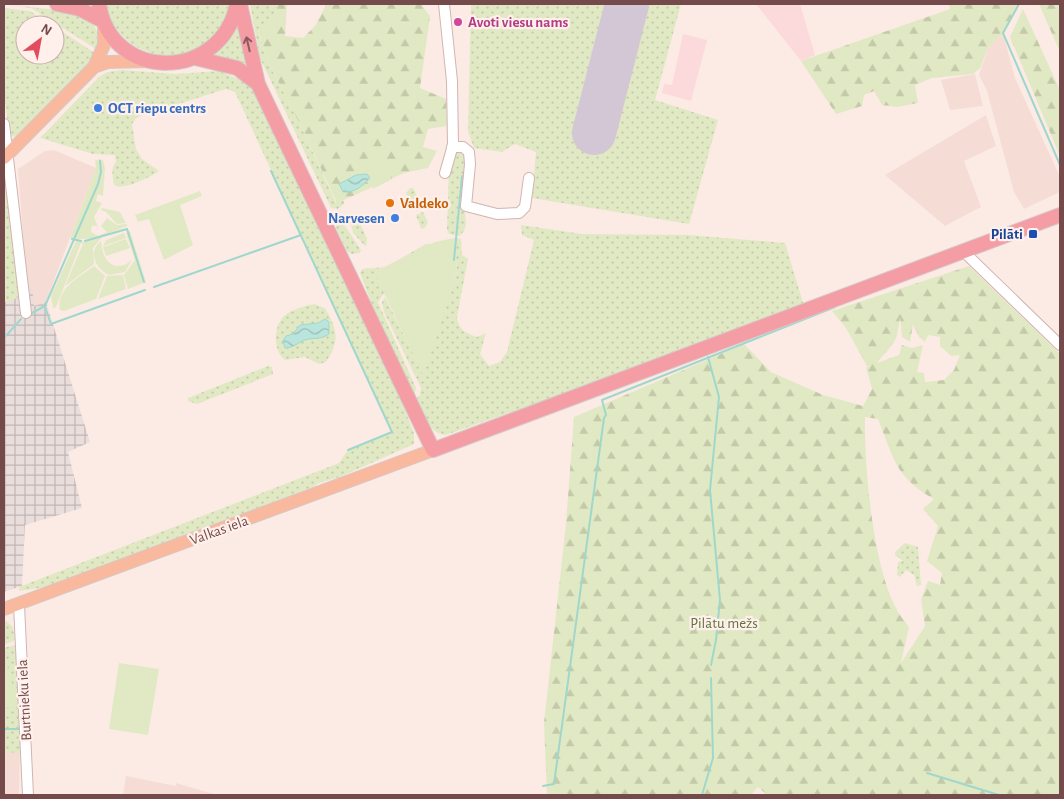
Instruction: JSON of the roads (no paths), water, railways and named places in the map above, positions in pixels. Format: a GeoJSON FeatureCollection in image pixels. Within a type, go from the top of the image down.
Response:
{"type":"FeatureCollection","features":[{"type":"Feature","properties":{"kind":"highway"},"geometry":{"type":"LineString","coordinates":[[57,4],[80,9],[104,22]]}},
{"type":"Feature","properties":{"kind":"highway"},"geometry":{"type":"LineString","coordinates":[[99,4],[104,22],[114,38],[127,50],[150,61],[168,63],[195,58],[210,49],[223,36],[238,4]]}},
{"type":"Feature","properties":{"kind":"highway"},"geometry":{"type":"LineString","coordinates":[[238,4],[258,84],[433,450],[1060,215]]}},
{"type":"Feature","properties":{"kind":"highway"},"geometry":{"type":"LineString","coordinates":[[195,58],[237,68],[258,84]]}},
{"type":"Feature","properties":{"kind":"main road"},"geometry":{"type":"LineString","coordinates":[[6,156],[94,67],[104,45],[104,22]]}},
{"type":"Feature","properties":{"kind":"main road"},"geometry":{"type":"LineString","coordinates":[[94,67],[108,62],[150,61]]}},
{"type":"Feature","properties":{"kind":"main road","name":"Valkas iela"},"geometry":{"type":"LineString","coordinates":[[4,609],[433,450]]}},
{"type":"Feature","properties":{"kind":"street"},"geometry":{"type":"LineString","coordinates":[[444,4],[452,81],[452,147],[445,173]]}},
{"type":"Feature","properties":{"kind":"street"},"geometry":{"type":"LineString","coordinates":[[4,124],[6,156],[26,313]]}},
{"type":"Feature","properties":{"kind":"street"},"geometry":{"type":"LineString","coordinates":[[452,147],[463,147],[468,152],[470,164],[466,206],[497,214],[519,213],[525,207],[529,178]]}},
{"type":"Feature","properties":{"kind":"street"},"geometry":{"type":"LineString","coordinates":[[964,252],[1060,346]]}},
{"type":"Feature","properties":{"kind":"street","name":"Burtnieku iela"},"geometry":{"type":"LineString","coordinates":[[19,605],[28,795]]}},
{"type":"Feature","properties":{"kind":"water"},"geometry":{"type":"Polygon","coordinates":[[[367,174],[370,178],[361,186],[355,190],[343,192],[339,184],[356,175],[367,174]]]}},
{"type":"Feature","properties":{"kind":"water"},"geometry":{"type":"Polygon","coordinates":[[[325,319],[329,322],[329,334],[322,338],[306,340],[292,347],[285,348],[283,341],[286,336],[293,334],[300,325],[318,323],[325,319]]]}},
{"type":"Feature","properties":{"kind":"waterway"},"geometry":{"type":"LineString","coordinates":[[1019,4],[1003,33],[1060,165]]}},
{"type":"Feature","properties":{"kind":"waterway"},"geometry":{"type":"LineString","coordinates":[[30,314],[45,306],[98,184],[101,172],[100,161]]}},
{"type":"Feature","properties":{"kind":"waterway"},"geometry":{"type":"LineString","coordinates":[[271,171],[392,432],[348,450]]}},
{"type":"Feature","properties":{"kind":"waterway"},"geometry":{"type":"LineString","coordinates":[[454,260],[462,176]]}},
{"type":"Feature","properties":{"kind":"waterway"},"geometry":{"type":"LineString","coordinates":[[85,241],[127,229],[144,282]]}},
{"type":"Feature","properties":{"kind":"waterway"},"geometry":{"type":"LineString","coordinates":[[154,287],[301,235]]}},
{"type":"Feature","properties":{"kind":"waterway"},"geometry":{"type":"LineString","coordinates":[[72,239],[81,241]]}},
{"type":"Feature","properties":{"kind":"waterway"},"geometry":{"type":"LineString","coordinates":[[45,307],[51,324],[145,290]]}},
{"type":"Feature","properties":{"kind":"waterway"},"geometry":{"type":"LineString","coordinates":[[543,786],[554,784],[604,418],[606,415],[602,400],[835,307]]}},
{"type":"Feature","properties":{"kind":"waterway"},"geometry":{"type":"LineString","coordinates":[[4,338],[21,319]]}},
{"type":"Feature","properties":{"kind":"waterway"},"geometry":{"type":"LineString","coordinates":[[708,357],[719,397],[710,490],[720,600],[716,640],[711,665]]}},
{"type":"Feature","properties":{"kind":"waterway"},"geometry":{"type":"LineString","coordinates":[[702,795],[713,758],[711,678]]}},
{"type":"Feature","properties":{"kind":"waterway"},"geometry":{"type":"LineString","coordinates":[[4,729],[20,729]]}},
{"type":"Feature","properties":{"kind":"waterway"},"geometry":{"type":"LineString","coordinates":[[927,773],[999,795]]}},
{"type":"Feature","properties":{"kind":"place","name":"Avoti viesu nams"},"geometry":{"type":"Point","coordinates":[458,22]}},
{"type":"Feature","properties":{"kind":"place","name":"OCT riepu centrs"},"geometry":{"type":"Point","coordinates":[98,108]}},
{"type":"Feature","properties":{"kind":"place","name":"Valdeko"},"geometry":{"type":"Point","coordinates":[390,203]}},
{"type":"Feature","properties":{"kind":"place","name":"Narvesen"},"geometry":{"type":"Point","coordinates":[395,218]}},
{"type":"Feature","properties":{"kind":"place","name":"Pilāti"},"geometry":{"type":"Point","coordinates":[1033,234]}},
{"type":"Feature","properties":{"kind":"park label","name":"Pilātu mežs"},"geometry":{"type":"Point","coordinates":[724,623]}}]}
